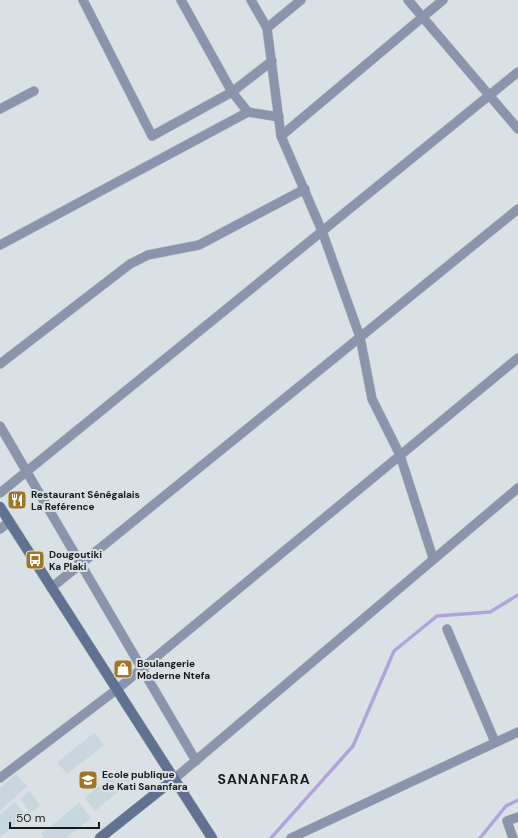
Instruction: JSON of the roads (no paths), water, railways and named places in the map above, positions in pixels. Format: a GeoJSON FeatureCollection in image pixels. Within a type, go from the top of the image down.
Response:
{"type":"FeatureCollection","features":[{"type":"Feature","properties":{"kind":"main road"},"geometry":{"type":"LineString","coordinates":[[0,507],[212,838]]}},
{"type":"Feature","properties":{"kind":"main road"},"geometry":{"type":"LineString","coordinates":[[100,838],[174,779]]}},
{"type":"Feature","properties":{"kind":"street"},"geometry":{"type":"LineString","coordinates":[[83,0],[152,136],[232,92],[272,61]]}},
{"type":"Feature","properties":{"kind":"street"},"geometry":{"type":"LineString","coordinates":[[181,0],[232,92],[248,112]]}},
{"type":"Feature","properties":{"kind":"street"},"geometry":{"type":"LineString","coordinates":[[251,0],[267,28],[281,136],[322,231],[360,337],[372,399],[400,456],[433,558]]}},
{"type":"Feature","properties":{"kind":"street"},"geometry":{"type":"LineString","coordinates":[[267,28],[301,0]]}},
{"type":"Feature","properties":{"kind":"street"},"geometry":{"type":"LineString","coordinates":[[408,0],[518,129]]}},
{"type":"Feature","properties":{"kind":"street"},"geometry":{"type":"LineString","coordinates":[[281,136],[443,0]]}},
{"type":"Feature","properties":{"kind":"street"},"geometry":{"type":"LineString","coordinates":[[0,493],[518,72]]}},
{"type":"Feature","properties":{"kind":"street"},"geometry":{"type":"LineString","coordinates":[[0,109],[34,91]]}},
{"type":"Feature","properties":{"kind":"street"},"geometry":{"type":"LineString","coordinates":[[1,241],[248,112],[279,117]]}},
{"type":"Feature","properties":{"kind":"street"},"geometry":{"type":"LineString","coordinates":[[0,364],[130,264],[148,255],[199,245],[305,189]]}},
{"type":"Feature","properties":{"kind":"street"},"geometry":{"type":"LineString","coordinates":[[51,588],[518,209]]}},
{"type":"Feature","properties":{"kind":"street"},"geometry":{"type":"LineString","coordinates":[[0,778],[142,669],[518,358]]}},
{"type":"Feature","properties":{"kind":"street"},"geometry":{"type":"LineString","coordinates":[[0,426],[196,761]]}},
{"type":"Feature","properties":{"kind":"street"},"geometry":{"type":"LineString","coordinates":[[174,779],[433,558],[518,488]]}},
{"type":"Feature","properties":{"kind":"street"},"geometry":{"type":"LineString","coordinates":[[0,529],[10,522]]}},
{"type":"Feature","properties":{"kind":"street"},"geometry":{"type":"LineString","coordinates":[[447,629],[495,742]]}},
{"type":"Feature","properties":{"kind":"street"},"geometry":{"type":"LineString","coordinates":[[292,838],[518,732]]}},
{"type":"Feature","properties":{"kind":"street"},"geometry":{"type":"LineString","coordinates":[[513,838],[507,822],[518,817]]}},
{"type":"Feature","properties":{"kind":"waterway"},"geometry":{"type":"LineString","coordinates":[[271,838],[353,746],[394,651],[437,616],[490,612],[518,595]]}},
{"type":"Feature","properties":{"kind":"waterway"},"geometry":{"type":"LineString","coordinates":[[480,838],[506,806],[518,800]]}},
{"type":"Feature","properties":{"kind":"place","name":"Restaurant Sénégalais La Reférence"},"geometry":{"type":"Point","coordinates":[17,500]}},
{"type":"Feature","properties":{"kind":"place","name":"Dougoutiki Ka Plaki"},"geometry":{"type":"Point","coordinates":[35,560]}},
{"type":"Feature","properties":{"kind":"place","name":"Boulangerie Moderne Ntefa"},"geometry":{"type":"Point","coordinates":[123,669]}},
{"type":"Feature","properties":{"kind":"place","name":"Ecole publique de Kati Sananfara"},"geometry":{"type":"Point","coordinates":[88,780]}},
{"type":"Feature","properties":{"kind":"district","name":"SANANFARA"},"geometry":{"type":"Point","coordinates":[264,779]}}]}
